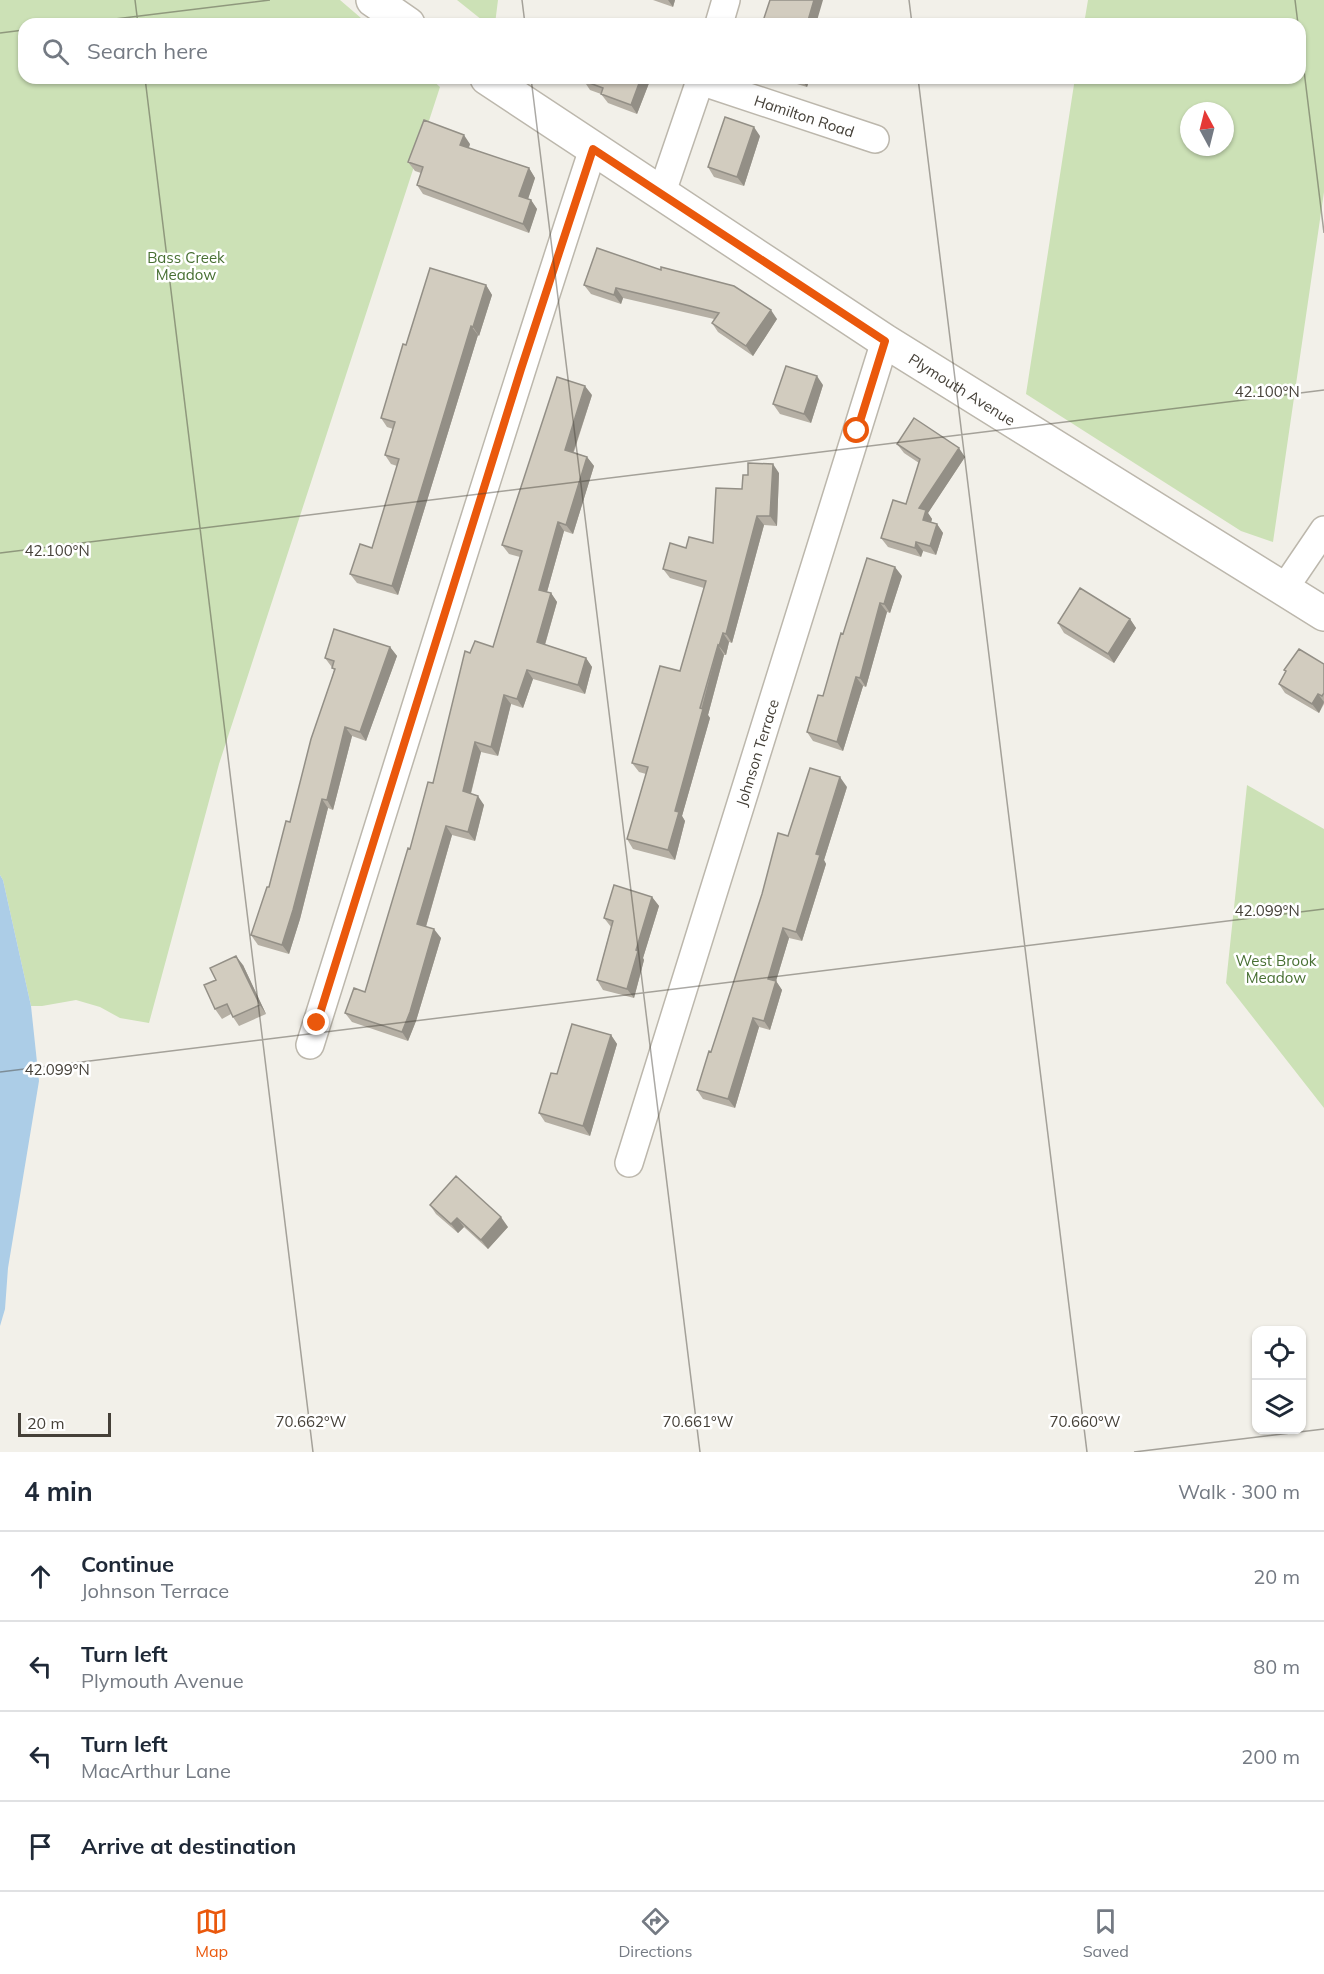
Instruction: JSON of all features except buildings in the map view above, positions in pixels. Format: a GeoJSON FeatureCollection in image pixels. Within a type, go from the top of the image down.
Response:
{"type":"FeatureCollection","features":[{"type":"Feature","properties":{"kind":"street"},"geometry":{"type":"LineString","coordinates":[[373,0],[399,18]]}},
{"type":"Feature","properties":{"kind":"street"},"geometry":{"type":"LineString","coordinates":[[720,18],[726,0]]}},
{"type":"Feature","properties":{"kind":"street","name":"Plymouth Avenue"},"geometry":{"type":"LineString","coordinates":[[496,84],[885,341],[1324,614]]}},
{"type":"Feature","properties":{"kind":"street"},"geometry":{"type":"LineString","coordinates":[[661,195],[699,84]]}},
{"type":"Feature","properties":{"kind":"street","name":"Hamilton Road"},"geometry":{"type":"LineString","coordinates":[[712,84],[875,139]]}},
{"type":"Feature","properties":{"kind":"street"},"geometry":{"type":"LineString","coordinates":[[310,1045],[521,369],[593,149]]}},
{"type":"Feature","properties":{"kind":"street","name":"Johnson Terrace"},"geometry":{"type":"LineString","coordinates":[[629,1163],[885,341]]}},
{"type":"Feature","properties":{"kind":"street"},"geometry":{"type":"LineString","coordinates":[[1284,589],[1324,530]]}},
{"type":"Feature","properties":{"kind":"green space","name":"Bass Creek Meadow"},"geometry":{"type":"Polygon","coordinates":[[[0,0],[340,0],[361,18],[18,18],[18,84],[437,84],[440,87],[219,764],[149,1023],[120,1018],[100,1007],[76,1000],[31,1006],[0,875],[0,0]]]}},
{"type":"Feature","properties":{"kind":"green space"},"geometry":{"type":"Polygon","coordinates":[[[457,0],[498,0],[496,18],[480,18],[457,0]]]}},
{"type":"Feature","properties":{"kind":"green space"},"geometry":{"type":"Polygon","coordinates":[[[1088,0],[1324,0],[1324,192],[1273,542],[1241,531],[1026,394],[1074,84],[1306,84],[1306,18],[1085,18],[1088,0]]]}},
{"type":"Feature","properties":{"kind":"green space","name":"West Brook Meadow"},"geometry":{"type":"Polygon","coordinates":[[[1247,785],[1324,829],[1324,1108],[1226,983],[1247,785]]]}},
{"type":"Feature","properties":{"kind":"water"},"geometry":{"type":"Polygon","coordinates":[[[0,875],[31,1006],[39,1081],[8,1268],[5,1309],[0,1326],[0,875]]]}},
{"type":"Feature","properties":{"kind":"route"},"geometry":{"type":"LineString","coordinates":[[317,1023],[521,369],[593,149],[885,341],[857,431]]}}]}
